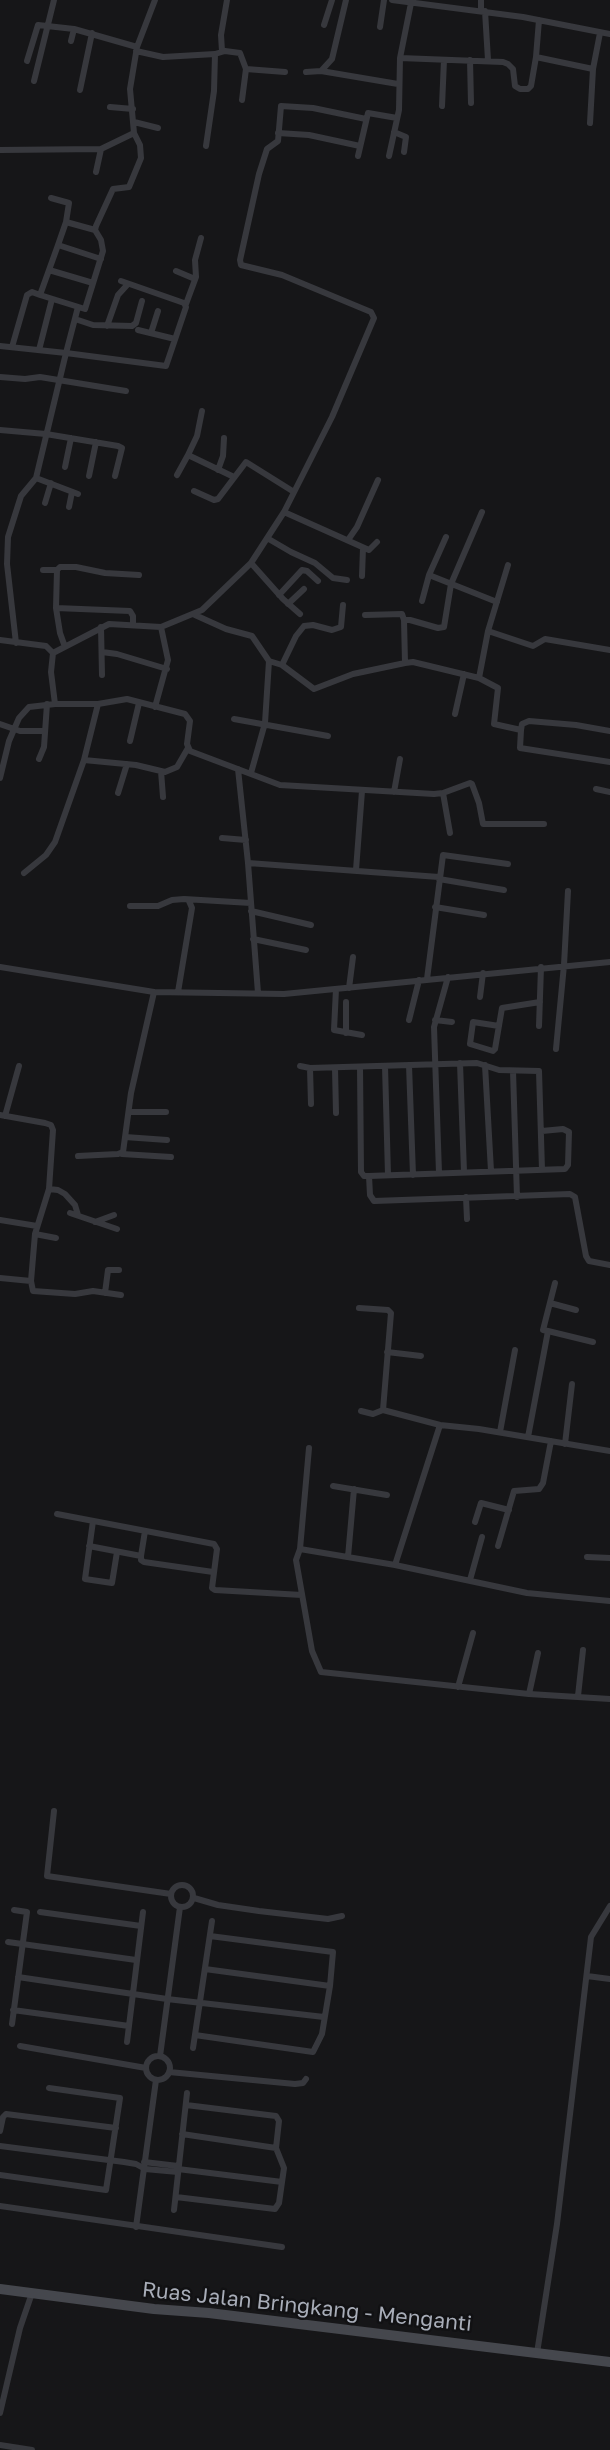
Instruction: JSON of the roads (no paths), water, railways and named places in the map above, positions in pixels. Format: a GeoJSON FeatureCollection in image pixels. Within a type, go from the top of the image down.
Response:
{"type":"FeatureCollection","features":[{"type":"Feature","properties":{"kind":"main road","name":"Ruas Jalan Bringkang - Menganti"},"geometry":{"type":"LineString","coordinates":[[0,2289],[610,2362]]}},
{"type":"Feature","properties":{"kind":"street"},"geometry":{"type":"LineString","coordinates":[[34,81],[54,0]]}},
{"type":"Feature","properties":{"kind":"street"},"geometry":{"type":"LineString","coordinates":[[95,230],[113,189],[129,187],[137,172],[141,152],[134,133],[130,89],[136,49],[155,0]]}},
{"type":"Feature","properties":{"kind":"street"},"geometry":{"type":"LineString","coordinates":[[206,146],[227,0]]}},
{"type":"Feature","properties":{"kind":"street"},"geometry":{"type":"LineString","coordinates":[[324,25],[332,0]]}},
{"type":"Feature","properties":{"kind":"street"},"geometry":{"type":"LineString","coordinates":[[321,71],[332,59],[346,0]]}},
{"type":"Feature","properties":{"kind":"street"},"geometry":{"type":"LineString","coordinates":[[380,27],[384,0]]}},
{"type":"Feature","properties":{"kind":"street"},"geometry":{"type":"LineString","coordinates":[[392,0],[483,11],[610,34]]}},
{"type":"Feature","properties":{"kind":"street"},"geometry":{"type":"LineString","coordinates":[[481,0],[488,60]]}},
{"type":"Feature","properties":{"kind":"street"},"geometry":{"type":"LineString","coordinates":[[389,156],[401,86],[398,84],[400,58],[411,3]]}},
{"type":"Feature","properties":{"kind":"street"},"geometry":{"type":"LineString","coordinates":[[400,58],[488,60],[510,65],[514,72],[515,86],[524,90],[531,86],[539,20]]}},
{"type":"Feature","properties":{"kind":"street"},"geometry":{"type":"LineString","coordinates":[[27,61],[36,26],[47,25],[92,33],[163,57],[240,53],[246,69],[242,100]]}},
{"type":"Feature","properties":{"kind":"street"},"geometry":{"type":"LineString","coordinates":[[71,41],[74,29]]}},
{"type":"Feature","properties":{"kind":"street"},"geometry":{"type":"LineString","coordinates":[[80,90],[92,33]]}},
{"type":"Feature","properties":{"kind":"street"},"geometry":{"type":"LineString","coordinates":[[590,123],[593,69],[600,33]]}},
{"type":"Feature","properties":{"kind":"street"},"geometry":{"type":"LineString","coordinates":[[536,57],[593,69]]}},
{"type":"Feature","properties":{"kind":"street"},"geometry":{"type":"LineString","coordinates":[[442,106],[444,60]]}},
{"type":"Feature","properties":{"kind":"street"},"geometry":{"type":"LineString","coordinates":[[470,60],[471,103]]}},
{"type":"Feature","properties":{"kind":"street"},"geometry":{"type":"LineString","coordinates":[[246,69],[285,72]]}},
{"type":"Feature","properties":{"kind":"street"},"geometry":{"type":"LineString","coordinates":[[306,72],[321,71],[398,84]]}},
{"type":"Feature","properties":{"kind":"street"},"geometry":{"type":"LineString","coordinates":[[53,653],[101,627],[114,623],[161,627],[195,615],[251,563],[284,512],[332,418],[374,318],[371,312],[282,275],[246,267],[240,263],[264,157],[269,146],[278,141],[280,107],[284,105],[313,108],[366,119]]}},
{"type":"Feature","properties":{"kind":"street"},"geometry":{"type":"LineString","coordinates":[[110,107],[133,109]]}},
{"type":"Feature","properties":{"kind":"street"},"geometry":{"type":"LineString","coordinates":[[358,156],[370,112],[397,118]]}},
{"type":"Feature","properties":{"kind":"street"},"geometry":{"type":"LineString","coordinates":[[134,122],[158,128]]}},
{"type":"Feature","properties":{"kind":"street"},"geometry":{"type":"LineString","coordinates":[[394,132],[406,136],[404,152]]}},
{"type":"Feature","properties":{"kind":"street"},"geometry":{"type":"LineString","coordinates":[[0,150],[100,149],[134,133]]}},
{"type":"Feature","properties":{"kind":"street"},"geometry":{"type":"LineString","coordinates":[[278,133],[310,135],[360,146]]}},
{"type":"Feature","properties":{"kind":"street"},"geometry":{"type":"LineString","coordinates":[[96,172],[100,149]]}},
{"type":"Feature","properties":{"kind":"street"},"geometry":{"type":"LineString","coordinates":[[40,295],[66,222],[69,203],[51,198]]}},
{"type":"Feature","properties":{"kind":"street"},"geometry":{"type":"LineString","coordinates":[[16,643],[8,574],[8,537],[21,496],[36,478],[66,353],[93,283],[103,246],[95,230],[66,222]]}},
{"type":"Feature","properties":{"kind":"street"},"geometry":{"type":"LineString","coordinates":[[0,346],[166,366],[195,279],[195,260],[201,238]]}},
{"type":"Feature","properties":{"kind":"street"},"geometry":{"type":"LineString","coordinates":[[58,246],[101,259]]}},
{"type":"Feature","properties":{"kind":"street"},"geometry":{"type":"LineString","coordinates":[[49,270],[93,283]]}},
{"type":"Feature","properties":{"kind":"street"},"geometry":{"type":"LineString","coordinates":[[176,271],[195,279]]}},
{"type":"Feature","properties":{"kind":"street"},"geometry":{"type":"LineString","coordinates":[[107,326],[125,283],[186,304]]}},
{"type":"Feature","properties":{"kind":"street"},"geometry":{"type":"LineString","coordinates":[[12,347],[26,295],[32,292],[82,308]]}},
{"type":"Feature","properties":{"kind":"street"},"geometry":{"type":"LineString","coordinates":[[39,350],[52,299]]}},
{"type":"Feature","properties":{"kind":"street"},"geometry":{"type":"LineString","coordinates":[[78,320],[93,326],[134,326],[142,301]]}},
{"type":"Feature","properties":{"kind":"street"},"geometry":{"type":"LineString","coordinates":[[150,333],[158,311]]}},
{"type":"Feature","properties":{"kind":"street"},"geometry":{"type":"LineString","coordinates":[[138,330],[176,339]]}},
{"type":"Feature","properties":{"kind":"street"},"geometry":{"type":"LineString","coordinates":[[0,377],[37,377],[127,391]]}},
{"type":"Feature","properties":{"kind":"street"},"geometry":{"type":"LineString","coordinates":[[177,475],[197,436],[202,411]]}},
{"type":"Feature","properties":{"kind":"street"},"geometry":{"type":"LineString","coordinates":[[0,430],[46,434],[121,447],[115,476]]}},
{"type":"Feature","properties":{"kind":"street"},"geometry":{"type":"LineString","coordinates":[[65,467],[71,438]]}},
{"type":"Feature","properties":{"kind":"street"},"geometry":{"type":"LineString","coordinates":[[218,470],[223,456],[224,438]]}},
{"type":"Feature","properties":{"kind":"street"},"geometry":{"type":"LineString","coordinates":[[89,476],[96,442]]}},
{"type":"Feature","properties":{"kind":"street"},"geometry":{"type":"LineString","coordinates":[[188,454],[234,477]]}},
{"type":"Feature","properties":{"kind":"street"},"geometry":{"type":"LineString","coordinates":[[194,491],[216,500],[244,463],[250,463],[294,492]]}},
{"type":"Feature","properties":{"kind":"street"},"geometry":{"type":"LineString","coordinates":[[36,478],[75,493],[69,507]]}},
{"type":"Feature","properties":{"kind":"street"},"geometry":{"type":"LineString","coordinates":[[348,540],[357,527],[378,480]]}},
{"type":"Feature","properties":{"kind":"street"},"geometry":{"type":"LineString","coordinates":[[45,503],[51,483]]}},
{"type":"Feature","properties":{"kind":"street"},"geometry":{"type":"LineString","coordinates":[[284,512],[363,548],[372,549],[377,542]]}},
{"type":"Feature","properties":{"kind":"street"},"geometry":{"type":"LineString","coordinates":[[404,620],[444,627],[451,584],[482,512]]}},
{"type":"Feature","properties":{"kind":"street"},"geometry":{"type":"LineString","coordinates":[[422,601],[429,575],[446,537]]}},
{"type":"Feature","properties":{"kind":"street"},"geometry":{"type":"LineString","coordinates":[[267,538],[315,563],[333,578],[347,580]]}},
{"type":"Feature","properties":{"kind":"street"},"geometry":{"type":"LineString","coordinates":[[362,576],[363,548]]}},
{"type":"Feature","properties":{"kind":"street"},"geometry":{"type":"LineString","coordinates":[[251,563],[300,614]]}},
{"type":"Feature","properties":{"kind":"street"},"geometry":{"type":"LineString","coordinates":[[479,678],[488,631],[508,565]]}},
{"type":"Feature","properties":{"kind":"street"},"geometry":{"type":"LineString","coordinates":[[43,570],[76,567],[105,573],[139,575]]}},
{"type":"Feature","properties":{"kind":"street"},"geometry":{"type":"LineString","coordinates":[[57,570],[56,608],[65,647]]}},
{"type":"Feature","properties":{"kind":"street"},"geometry":{"type":"LineString","coordinates":[[279,595],[302,570],[318,581]]}},
{"type":"Feature","properties":{"kind":"street"},"geometry":{"type":"LineString","coordinates":[[429,575],[497,602]]}},
{"type":"Feature","properties":{"kind":"street"},"geometry":{"type":"LineString","coordinates":[[288,604],[304,589]]}},
{"type":"Feature","properties":{"kind":"street"},"geometry":{"type":"LineString","coordinates":[[282,665],[304,626],[337,630],[341,627],[343,605]]}},
{"type":"Feature","properties":{"kind":"street"},"geometry":{"type":"LineString","coordinates":[[56,608],[130,611],[133,624]]}},
{"type":"Feature","properties":{"kind":"street"},"geometry":{"type":"LineString","coordinates":[[365,615],[402,614],[405,663]]}},
{"type":"Feature","properties":{"kind":"street"},"geometry":{"type":"LineString","coordinates":[[195,615],[226,629],[252,636],[269,662],[265,723],[251,774]]}},
{"type":"Feature","properties":{"kind":"street"},"geometry":{"type":"LineString","coordinates":[[101,627],[102,675]]}},
{"type":"Feature","properties":{"kind":"street"},"geometry":{"type":"LineString","coordinates":[[155,706],[167,669],[168,653],[161,627]]}},
{"type":"Feature","properties":{"kind":"street"},"geometry":{"type":"LineString","coordinates":[[488,631],[533,646],[545,639],[610,650]]}},
{"type":"Feature","properties":{"kind":"street"},"geometry":{"type":"LineString","coordinates":[[0,640],[46,646],[53,653]]}},
{"type":"Feature","properties":{"kind":"street"},"geometry":{"type":"LineString","coordinates":[[102,652],[167,669]]}},
{"type":"Feature","properties":{"kind":"street"},"geometry":{"type":"LineString","coordinates":[[39,759],[44,747],[51,704],[53,653]]}},
{"type":"Feature","properties":{"kind":"street"},"geometry":{"type":"LineString","coordinates":[[269,662],[282,665],[314,689],[353,674],[405,663],[479,678],[498,688],[495,726],[521,730]]}},
{"type":"Feature","properties":{"kind":"street"},"geometry":{"type":"LineString","coordinates":[[455,714],[464,674]]}},
{"type":"Feature","properties":{"kind":"street"},"geometry":{"type":"LineString","coordinates":[[0,778],[14,728],[24,710],[36,705],[98,704],[120,699],[189,717],[188,748],[177,768],[161,771],[127,764],[84,760]]}},
{"type":"Feature","properties":{"kind":"street"},"geometry":{"type":"LineString","coordinates":[[130,741],[139,703]]}},
{"type":"Feature","properties":{"kind":"street"},"geometry":{"type":"LineString","coordinates":[[24,873],[46,855],[55,842],[84,760],[98,704]]}},
{"type":"Feature","properties":{"kind":"street"},"geometry":{"type":"LineString","coordinates":[[234,719],[328,736]]}},
{"type":"Feature","properties":{"kind":"street"},"geometry":{"type":"LineString","coordinates":[[610,731],[529,721],[522,724],[519,747],[610,762]]}},
{"type":"Feature","properties":{"kind":"street"},"geometry":{"type":"LineString","coordinates":[[0,724],[20,731],[45,731]]}},
{"type":"Feature","properties":{"kind":"street"},"geometry":{"type":"LineString","coordinates":[[188,748],[198,755],[289,787],[443,793],[472,784],[482,822],[486,826],[544,824]]}},
{"type":"Feature","properties":{"kind":"street"},"geometry":{"type":"LineString","coordinates":[[394,792],[400,759]]}},
{"type":"Feature","properties":{"kind":"street"},"geometry":{"type":"LineString","coordinates":[[118,793],[127,764]]}},
{"type":"Feature","properties":{"kind":"street"},"geometry":{"type":"LineString","coordinates":[[238,769],[258,993]]}},
{"type":"Feature","properties":{"kind":"street"},"geometry":{"type":"LineString","coordinates":[[161,771],[163,797]]}},
{"type":"Feature","properties":{"kind":"street"},"geometry":{"type":"LineString","coordinates":[[596,789],[610,792]]}},
{"type":"Feature","properties":{"kind":"street"},"geometry":{"type":"LineString","coordinates":[[356,870],[362,791]]}},
{"type":"Feature","properties":{"kind":"street"},"geometry":{"type":"LineString","coordinates":[[443,793],[450,833]]}},
{"type":"Feature","properties":{"kind":"street"},"geometry":{"type":"LineString","coordinates":[[222,838],[246,839]]}},
{"type":"Feature","properties":{"kind":"street"},"geometry":{"type":"LineString","coordinates":[[409,1020],[423,980],[443,855],[508,864]]}},
{"type":"Feature","properties":{"kind":"street"},"geometry":{"type":"LineString","coordinates":[[248,863],[439,878],[504,890]]}},
{"type":"Feature","properties":{"kind":"street"},"geometry":{"type":"LineString","coordinates":[[556,1049],[568,891]]}},
{"type":"Feature","properties":{"kind":"street"},"geometry":{"type":"LineString","coordinates":[[130,906],[158,906],[172,900],[251,903]]}},
{"type":"Feature","properties":{"kind":"street"},"geometry":{"type":"LineString","coordinates":[[178,992],[192,908],[189,901]]}},
{"type":"Feature","properties":{"kind":"street"},"geometry":{"type":"LineString","coordinates":[[435,907],[484,915]]}},
{"type":"Feature","properties":{"kind":"street"},"geometry":{"type":"LineString","coordinates":[[251,911],[311,925]]}},
{"type":"Feature","properties":{"kind":"street"},"geometry":{"type":"LineString","coordinates":[[254,939],[306,950]]}},
{"type":"Feature","properties":{"kind":"street"},"geometry":{"type":"LineString","coordinates":[[349,988],[353,957]]}},
{"type":"Feature","properties":{"kind":"street"},"geometry":{"type":"LineString","coordinates":[[0,967],[154,992],[284,994],[610,961]]}},
{"type":"Feature","properties":{"kind":"street"},"geometry":{"type":"LineString","coordinates":[[539,1026],[541,967]]}},
{"type":"Feature","properties":{"kind":"street"},"geometry":{"type":"LineString","coordinates":[[480,997],[483,973]]}},
{"type":"Feature","properties":{"kind":"street"},"geometry":{"type":"LineString","coordinates":[[439,1173],[435,1020],[448,977]]}},
{"type":"Feature","properties":{"kind":"street"},"geometry":{"type":"LineString","coordinates":[[336,989],[334,1030],[362,1035]]}},
{"type":"Feature","properties":{"kind":"street"},"geometry":{"type":"LineString","coordinates":[[121,1154],[154,992]]}},
{"type":"Feature","properties":{"kind":"street"},"geometry":{"type":"LineString","coordinates":[[346,1002],[346,1033]]}},
{"type":"Feature","properties":{"kind":"street"},"geometry":{"type":"LineString","coordinates":[[499,1026],[473,1021],[470,1044],[493,1051],[495,1049],[499,1026],[502,1008],[540,1002]]}},
{"type":"Feature","properties":{"kind":"street"},"geometry":{"type":"LineString","coordinates":[[435,1020],[452,1022]]}},
{"type":"Feature","properties":{"kind":"street"},"geometry":{"type":"LineString","coordinates":[[460,1063],[464,1172]]}},
{"type":"Feature","properties":{"kind":"street"},"geometry":{"type":"LineString","coordinates":[[300,1066],[335,1068],[460,1063],[485,1065],[499,1070],[539,1072],[542,1170]]}},
{"type":"Feature","properties":{"kind":"street"},"geometry":{"type":"LineString","coordinates":[[409,1065],[413,1175]]}},
{"type":"Feature","properties":{"kind":"street"},"geometry":{"type":"LineString","coordinates":[[485,1065],[491,1171]]}},
{"type":"Feature","properties":{"kind":"street"},"geometry":{"type":"LineString","coordinates":[[19,1066],[3,1115],[51,1125],[52,1130],[50,1189],[36,1230],[31,1281],[35,1292],[121,1295]]}},
{"type":"Feature","properties":{"kind":"street"},"geometry":{"type":"LineString","coordinates":[[385,1066],[388,1175]]}},
{"type":"Feature","properties":{"kind":"street"},"geometry":{"type":"LineString","coordinates":[[360,1067],[361,1172],[364,1176],[565,1169],[568,1165],[569,1132],[563,1129],[542,1131]]}},
{"type":"Feature","properties":{"kind":"street"},"geometry":{"type":"LineString","coordinates":[[310,1068],[311,1104]]}},
{"type":"Feature","properties":{"kind":"street"},"geometry":{"type":"LineString","coordinates":[[335,1068],[336,1113]]}},
{"type":"Feature","properties":{"kind":"street"},"geometry":{"type":"LineString","coordinates":[[513,1071],[517,1197]]}},
{"type":"Feature","properties":{"kind":"street"},"geometry":{"type":"LineString","coordinates":[[128,1112],[166,1112]]}},
{"type":"Feature","properties":{"kind":"street"},"geometry":{"type":"LineString","coordinates":[[125,1137],[167,1140]]}},
{"type":"Feature","properties":{"kind":"street"},"geometry":{"type":"LineString","coordinates":[[78,1156],[121,1154],[171,1157]]}},
{"type":"Feature","properties":{"kind":"street"},"geometry":{"type":"LineString","coordinates":[[369,1176],[370,1195],[374,1201],[573,1196],[586,1256],[589,1261],[610,1265]]}},
{"type":"Feature","properties":{"kind":"street"},"geometry":{"type":"LineString","coordinates":[[50,1189],[65,1194],[75,1205],[78,1215]]}},
{"type":"Feature","properties":{"kind":"street"},"geometry":{"type":"LineString","coordinates":[[466,1197],[467,1219]]}},
{"type":"Feature","properties":{"kind":"street"},"geometry":{"type":"LineString","coordinates":[[71,1213],[117,1229]]}},
{"type":"Feature","properties":{"kind":"street"},"geometry":{"type":"LineString","coordinates":[[95,1222],[114,1215]]}},
{"type":"Feature","properties":{"kind":"street"},"geometry":{"type":"LineString","coordinates":[[0,1220],[56,1238]]}},
{"type":"Feature","properties":{"kind":"street"},"geometry":{"type":"LineString","coordinates":[[105,1293],[108,1270],[120,1269]]}},
{"type":"Feature","properties":{"kind":"street"},"geometry":{"type":"LineString","coordinates":[[0,1278],[31,1281]]}},
{"type":"Feature","properties":{"kind":"street"},"geometry":{"type":"LineString","coordinates":[[555,1283],[543,1330],[593,1342]]}},
{"type":"Feature","properties":{"kind":"street"},"geometry":{"type":"LineString","coordinates":[[550,1303],[576,1310]]}},
{"type":"Feature","properties":{"kind":"street"},"geometry":{"type":"LineString","coordinates":[[359,1308],[390,1311],[383,1410]]}},
{"type":"Feature","properties":{"kind":"street"},"geometry":{"type":"LineString","coordinates":[[528,1437],[548,1331]]}},
{"type":"Feature","properties":{"kind":"street"},"geometry":{"type":"LineString","coordinates":[[500,1432],[515,1350]]}},
{"type":"Feature","properties":{"kind":"street"},"geometry":{"type":"LineString","coordinates":[[387,1352],[421,1356]]}},
{"type":"Feature","properties":{"kind":"street"},"geometry":{"type":"LineString","coordinates":[[565,1444],[572,1384]]}},
{"type":"Feature","properties":{"kind":"street"},"geometry":{"type":"LineString","coordinates":[[361,1411],[373,1414],[383,1410],[440,1425],[500,1432],[610,1451]]}},
{"type":"Feature","properties":{"kind":"street"},"geometry":{"type":"LineString","coordinates":[[396,1565],[440,1425]]}},
{"type":"Feature","properties":{"kind":"street"},"geometry":{"type":"LineString","coordinates":[[498,1546],[514,1491],[539,1489],[541,1486],[551,1441]]}},
{"type":"Feature","properties":{"kind":"street"},"geometry":{"type":"LineString","coordinates":[[309,1448],[300,1549],[296,1560],[312,1651],[321,1672],[529,1694],[610,1699]]}},
{"type":"Feature","properties":{"kind":"street"},"geometry":{"type":"LineString","coordinates":[[333,1486],[387,1495]]}},
{"type":"Feature","properties":{"kind":"street"},"geometry":{"type":"LineString","coordinates":[[348,1557],[354,1489]]}},
{"type":"Feature","properties":{"kind":"street"},"geometry":{"type":"LineString","coordinates":[[475,1522],[481,1503],[509,1510]]}},
{"type":"Feature","properties":{"kind":"street"},"geometry":{"type":"LineString","coordinates":[[57,1514],[214,1544],[217,1549],[212,1588],[215,1590],[302,1595]]}},
{"type":"Feature","properties":{"kind":"street"},"geometry":{"type":"LineString","coordinates":[[93,1521],[84,1577],[91,1582],[111,1583],[117,1552]]}},
{"type":"Feature","properties":{"kind":"street"},"geometry":{"type":"LineString","coordinates":[[145,1531],[141,1556],[144,1562],[213,1572]]}},
{"type":"Feature","properties":{"kind":"street"},"geometry":{"type":"LineString","coordinates":[[470,1580],[482,1537]]}},
{"type":"Feature","properties":{"kind":"street"},"geometry":{"type":"LineString","coordinates":[[89,1546],[141,1556]]}},
{"type":"Feature","properties":{"kind":"street"},"geometry":{"type":"LineString","coordinates":[[300,1549],[550,1596],[610,1601]]}},
{"type":"Feature","properties":{"kind":"street"},"geometry":{"type":"LineString","coordinates":[[587,1557],[610,1558]]}},
{"type":"Feature","properties":{"kind":"street"},"geometry":{"type":"LineString","coordinates":[[458,1687],[473,1633]]}},
{"type":"Feature","properties":{"kind":"street"},"geometry":{"type":"LineString","coordinates":[[578,1696],[583,1650]]}},
{"type":"Feature","properties":{"kind":"street"},"geometry":{"type":"LineString","coordinates":[[529,1694],[538,1653]]}},
{"type":"Feature","properties":{"kind":"street"},"geometry":{"type":"LineString","coordinates":[[54,1811],[47,1876],[171,1894]]}},
{"type":"Feature","properties":{"kind":"street"},"geometry":{"type":"LineString","coordinates":[[184,1884],[193,1892],[194,1898],[191,1903],[180,1908],[171,1900],[171,1894],[178,1885],[184,1884]]}},
{"type":"Feature","properties":{"kind":"street"},"geometry":{"type":"LineString","coordinates":[[194,1898],[218,1905],[259,1911],[328,1919],[342,1916]]}},
{"type":"Feature","properties":{"kind":"street"},"geometry":{"type":"LineString","coordinates":[[537,2353],[558,2224],[591,1937],[610,1906]]}},
{"type":"Feature","properties":{"kind":"street"},"geometry":{"type":"LineString","coordinates":[[160,2056],[180,1908]]}},
{"type":"Feature","properties":{"kind":"street"},"geometry":{"type":"LineString","coordinates":[[12,2024],[27,1912],[14,1910]]}},
{"type":"Feature","properties":{"kind":"street"},"geometry":{"type":"LineString","coordinates":[[40,1912],[141,1926]]}},
{"type":"Feature","properties":{"kind":"street"},"geometry":{"type":"LineString","coordinates":[[127,2042],[143,1912]]}},
{"type":"Feature","properties":{"kind":"street"},"geometry":{"type":"LineString","coordinates":[[193,2048],[212,1921]]}},
{"type":"Feature","properties":{"kind":"street"},"geometry":{"type":"LineString","coordinates":[[195,2035],[313,2052],[322,2034],[330,1986],[333,1952],[210,1936]]}},
{"type":"Feature","properties":{"kind":"street"},"geometry":{"type":"LineString","coordinates":[[8,1942],[136,1960]]}},
{"type":"Feature","properties":{"kind":"street"},"geometry":{"type":"LineString","coordinates":[[205,1969],[330,1986]]}},
{"type":"Feature","properties":{"kind":"street"},"geometry":{"type":"LineString","coordinates":[[587,1976],[610,1979]]}},
{"type":"Feature","properties":{"kind":"street"},"geometry":{"type":"LineString","coordinates":[[18,1977],[167,1999],[324,2017]]}},
{"type":"Feature","properties":{"kind":"street"},"geometry":{"type":"LineString","coordinates":[[13,2010],[128,2026]]}},
{"type":"Feature","properties":{"kind":"street"},"geometry":{"type":"LineString","coordinates":[[20,2046],[146,2068]]}},
{"type":"Feature","properties":{"kind":"street"},"geometry":{"type":"LineString","coordinates":[[156,2080],[149,2076],[146,2068],[148,2060],[160,2056]]}},
{"type":"Feature","properties":{"kind":"street"},"geometry":{"type":"LineString","coordinates":[[156,2080],[169,2072],[168,2062],[160,2056]]}},
{"type":"Feature","properties":{"kind":"street"},"geometry":{"type":"LineString","coordinates":[[169,2072],[295,2084],[303,2083],[306,2079]]}},
{"type":"Feature","properties":{"kind":"street"},"geometry":{"type":"LineString","coordinates":[[136,2227],[156,2080]]}},
{"type":"Feature","properties":{"kind":"street"},"geometry":{"type":"LineString","coordinates":[[0,2175],[106,2190],[120,2098],[49,2088]]}},
{"type":"Feature","properties":{"kind":"street"},"geometry":{"type":"LineString","coordinates":[[174,2210],[187,2093]]}},
{"type":"Feature","properties":{"kind":"street"},"geometry":{"type":"LineString","coordinates":[[176,2197],[275,2209],[279,2203],[284,2168],[276,2148],[279,2121],[276,2116],[186,2105]]}},
{"type":"Feature","properties":{"kind":"street"},"geometry":{"type":"LineString","coordinates":[[0,2131],[3,2116],[6,2114],[116,2128]]}},
{"type":"Feature","properties":{"kind":"street"},"geometry":{"type":"LineString","coordinates":[[182,2134],[276,2148]]}},
{"type":"Feature","properties":{"kind":"street"},"geometry":{"type":"LineString","coordinates":[[0,2147],[282,2182]]}},
{"type":"Feature","properties":{"kind":"street"},"geometry":{"type":"LineString","coordinates":[[0,2206],[282,2247]]}},
{"type":"Feature","properties":{"kind":"street"},"geometry":{"type":"LineString","coordinates":[[0,2413],[20,2328],[32,2293]]}},
{"type":"Feature","properties":{"kind":"street"},"geometry":{"type":"LineString","coordinates":[[0,2445],[32,2450]]}}]}
